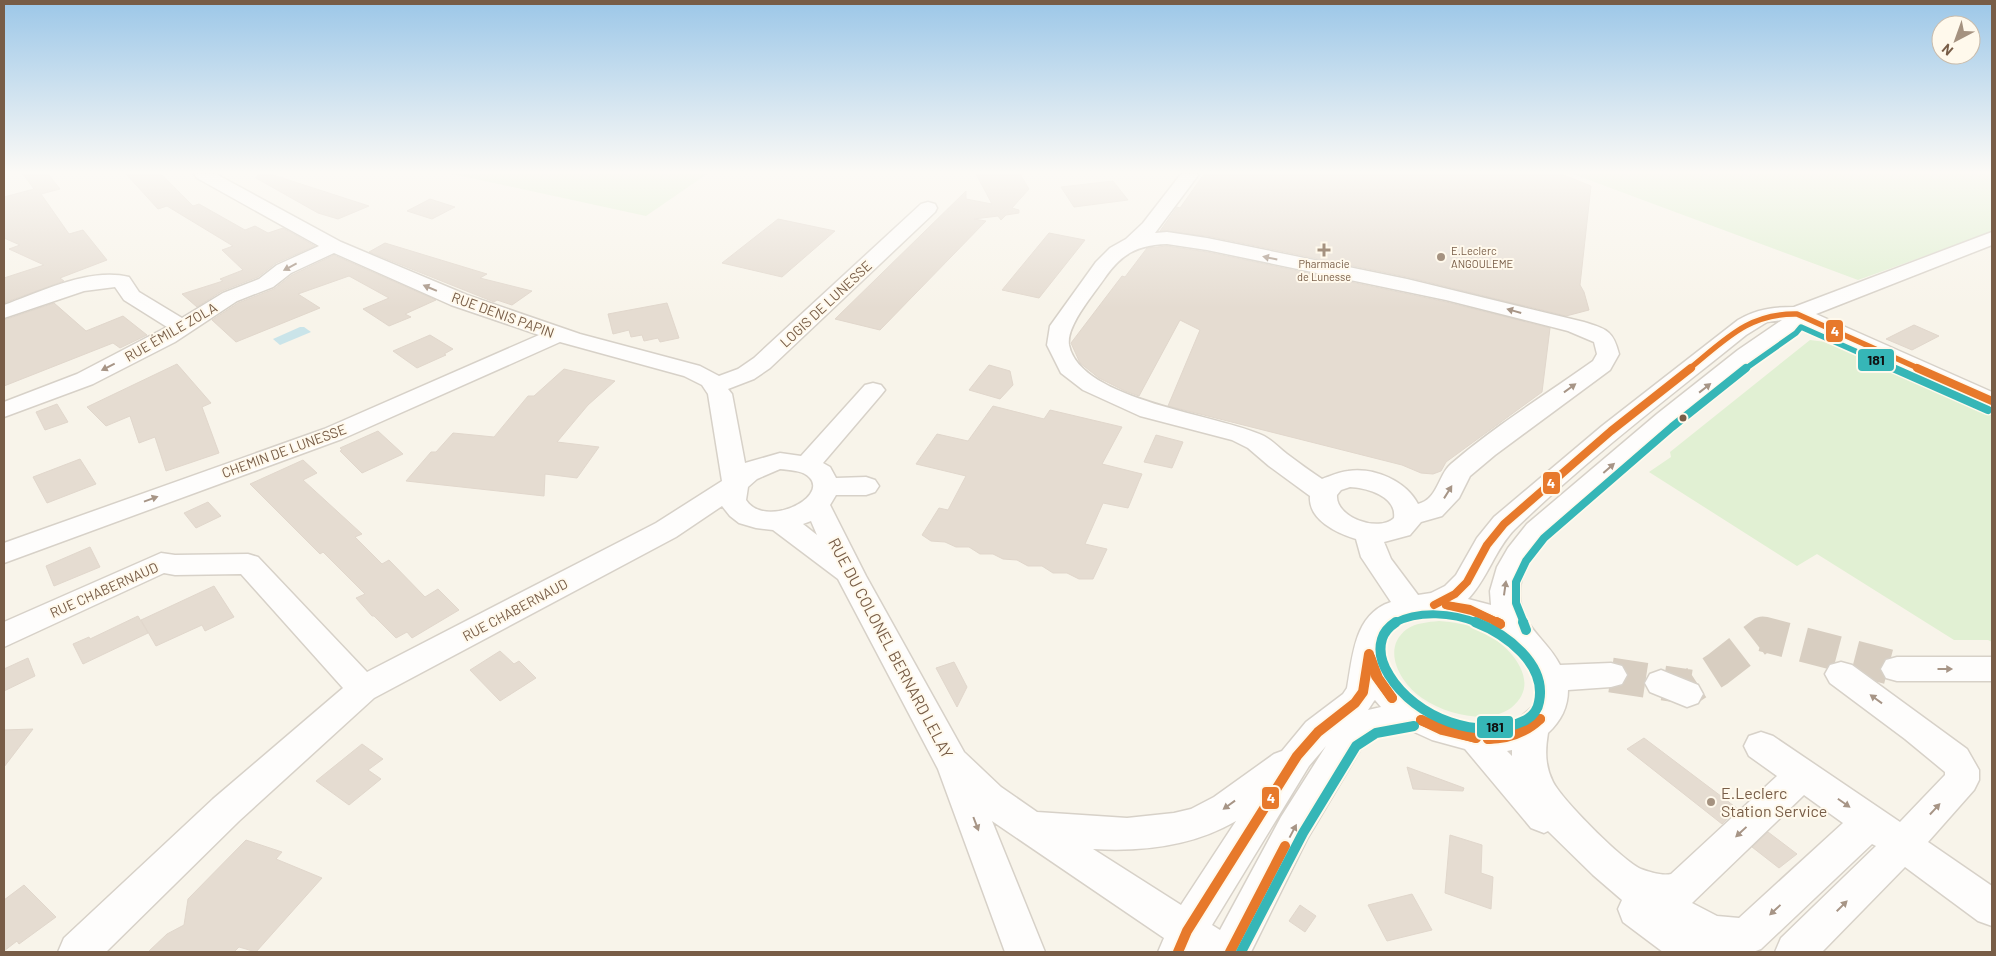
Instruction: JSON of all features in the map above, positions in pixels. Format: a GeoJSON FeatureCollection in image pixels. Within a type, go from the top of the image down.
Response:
{"type":"FeatureCollection","features":[{"type":"Feature","properties":{"kind":"street","name":"RUE DENIS PAPIN"},"geometry":{"type":"LineString","coordinates":[[284,219],[334,246],[459,300],[558,335],[692,371],[710,380],[715,386]]}},
{"type":"Feature","properties":{"kind":"street","name":"LOGIS DE LUNESSE"},"geometry":{"type":"LineString","coordinates":[[715,386],[746,374],[762,363],[917,219]]}},
{"type":"Feature","properties":{"kind":"street"},"geometry":{"type":"LineString","coordinates":[[1133,243],[1156,219]]}},
{"type":"Feature","properties":{"kind":"street"},"geometry":{"type":"LineString","coordinates":[[1324,493],[1292,471],[1257,442],[1241,435],[1149,411],[1091,385],[1069,368],[1058,345],[1061,326],[1103,266],[1117,252],[1133,243],[1148,238],[1167,238],[1207,244],[1465,297],[1591,330],[1604,339],[1608,354],[1602,365],[1479,454],[1458,472],[1450,492],[1432,510],[1409,516]]}},
{"type":"Feature","properties":{"kind":"street"},"geometry":{"type":"LineString","coordinates":[[1517,634],[1508,618],[1503,592],[1520,550],[1537,531],[1642,438],[1746,355],[1790,325],[1797,314],[1992,238]]}},
{"type":"Feature","properties":{"kind":"street","name":"RUE ÉMILE ZOLA"},"geometry":{"type":"LineString","coordinates":[[4,410],[85,379],[182,327],[230,297],[266,283],[284,269],[334,246]]}},
{"type":"Feature","properties":{"kind":"street"},"geometry":{"type":"LineString","coordinates":[[4,312],[85,284],[109,279],[122,281],[131,296],[182,327]]}},
{"type":"Feature","properties":{"kind":"street"},"geometry":{"type":"LineString","coordinates":[[1422,606],[1455,594],[1467,582],[1487,545],[1504,524],[1624,421],[1757,316],[1770,313],[1797,314],[1992,401]]}},
{"type":"Feature","properties":{"kind":"street","name":"CHEMIN DE LUNESSE"},"geometry":{"type":"LineString","coordinates":[[4,553],[332,434],[558,335]]}},
{"type":"Feature","properties":{"kind":"street"},"geometry":{"type":"LineString","coordinates":[[715,386],[720,394],[729,450],[736,484],[733,499],[736,507],[744,514],[760,520],[780,521],[807,513],[822,496],[824,478],[818,470],[808,464],[795,461],[766,463],[729,450]]}},
{"type":"Feature","properties":{"kind":"street"},"geometry":{"type":"LineString","coordinates":[[808,464],[873,390]]}},
{"type":"Feature","properties":{"kind":"street"},"geometry":{"type":"LineString","coordinates":[[666,530],[736,484],[743,476],[766,463]]}},
{"type":"Feature","properties":{"kind":"street"},"geometry":{"type":"LineString","coordinates":[[1359,479],[1380,483],[1402,498],[1408,507],[1409,516],[1405,524],[1397,530],[1372,534],[1350,528],[1333,518],[1326,510],[1323,501],[1324,493],[1330,486],[1340,481],[1359,479]]}},
{"type":"Feature","properties":{"kind":"street"},"geometry":{"type":"LineString","coordinates":[[822,496],[866,486]]}},
{"type":"Feature","properties":{"kind":"street","name":"RUE DU COLONEL BERNARD LELAY"},"geometry":{"type":"LineString","coordinates":[[822,496],[850,576],[952,762],[989,798],[1182,942],[1219,952]]}},
{"type":"Feature","properties":{"kind":"street"},"geometry":{"type":"LineString","coordinates":[[666,530],[698,520],[744,514]]}},
{"type":"Feature","properties":{"kind":"street"},"geometry":{"type":"LineString","coordinates":[[780,521],[850,576]]}},
{"type":"Feature","properties":{"kind":"street","name":"RUE CHABERNAUD"},"geometry":{"type":"LineString","coordinates":[[78,952],[226,810],[363,689],[666,530]]}},
{"type":"Feature","properties":{"kind":"street"},"geometry":{"type":"LineString","coordinates":[[1372,534],[1370,542],[1373,551],[1391,582],[1422,606]]}},
{"type":"Feature","properties":{"kind":"street","name":"RUE CHABERNAUD"},"geometry":{"type":"LineString","coordinates":[[4,635],[155,554],[175,565],[248,564],[363,689]]}},
{"type":"Feature","properties":{"kind":"street"},"geometry":{"type":"LineString","coordinates":[[1182,942],[1297,756],[1318,732],[1345,712],[1363,692],[1369,654],[1372,635],[1383,620],[1402,609],[1452,605],[1479,613],[1507,626],[1530,645],[1547,667],[1553,691],[1548,712],[1532,728],[1506,738],[1475,738],[1442,730],[1413,716],[1390,697],[1376,676],[1369,654]]}},
{"type":"Feature","properties":{"kind":"street"},"geometry":{"type":"LineString","coordinates":[[1897,669],[1992,668]]}},
{"type":"Feature","properties":{"kind":"street"},"geometry":{"type":"LineString","coordinates":[[1794,952],[1902,845],[1962,780],[1962,770],[1955,759],[1841,674]]}},
{"type":"Feature","properties":{"kind":"street"},"geometry":{"type":"LineString","coordinates":[[1549,678],[1611,675]]}},
{"type":"Feature","properties":{"kind":"street"},"geometry":{"type":"LineString","coordinates":[[1230,952],[1294,828],[1348,740],[1361,728],[1376,722],[1413,716]]}},
{"type":"Feature","properties":{"kind":"street"},"geometry":{"type":"LineString","coordinates":[[1532,728],[1528,756],[1531,771],[1550,808],[1582,841],[1630,883],[1686,922],[1719,936],[1747,936],[1870,822]]}},
{"type":"Feature","properties":{"kind":"street"},"geometry":{"type":"LineString","coordinates":[[1475,738],[1603,882],[1691,950],[1697,952]]}},
{"type":"Feature","properties":{"kind":"street"},"geometry":{"type":"LineString","coordinates":[[1761,746],[1992,908]]}},
{"type":"Feature","properties":{"kind":"street"},"geometry":{"type":"LineString","coordinates":[[1030,828],[1139,834],[1193,825],[1218,813],[1297,756]]}},
{"type":"Feature","properties":{"kind":"street"},"geometry":{"type":"LineString","coordinates":[[952,762],[1025,952]]}},
{"type":"Feature","properties":{"kind":"street"},"geometry":{"type":"LineString","coordinates":[[1630,883],[1666,894],[1681,890],[1802,775]]}},
{"type":"Feature","properties":{"kind":"green space"},"geometry":{"type":"Polygon","coordinates":[[[1693,219],[1992,219],[1992,232],[1858,280],[1693,219]]]}},
{"type":"Feature","properties":{"kind":"green space"},"geometry":{"type":"Polygon","coordinates":[[[1810,340],[1850,345],[1992,412],[1992,642],[1988,640],[1954,640],[1817,554],[1797,566],[1649,472],[1671,457],[1670,452],[1810,340]]]}},
{"type":"Feature","properties":{"kind":"green space"},"geometry":{"type":"Polygon","coordinates":[[[1439,621],[1470,626],[1480,630],[1511,653],[1523,675],[1524,686],[1521,697],[1511,708],[1505,712],[1486,717],[1459,714],[1429,703],[1407,684],[1396,666],[1394,656],[1395,646],[1399,637],[1414,625],[1439,621]]]}},
{"type":"Feature","properties":{"kind":"water"},"geometry":{"type":"Polygon","coordinates":[[[304,327],[311,332],[280,345],[273,339],[304,327]]]}},
{"type":"Feature","properties":{"kind":"building"},"geometry":{"type":"Polygon","coordinates":[[[4,219],[58,219],[69,234],[83,230],[107,260],[60,278],[64,281],[4,303],[4,278],[44,265],[9,249],[20,245],[4,238],[4,219]]]}},
{"type":"Feature","properties":{"kind":"building"},"geometry":{"type":"Polygon","coordinates":[[[188,219],[225,219],[245,230],[255,226],[268,233],[283,228],[315,246],[276,263],[258,277],[222,291],[197,307],[182,294],[223,281],[220,279],[243,270],[222,250],[233,246],[188,219]]]}},
{"type":"Feature","properties":{"kind":"building"},"geometry":{"type":"Polygon","coordinates":[[[778,219],[835,231],[782,277],[722,263],[778,219]]]}},
{"type":"Feature","properties":{"kind":"building"},"geometry":{"type":"Polygon","coordinates":[[[938,219],[977,219],[974,219],[986,221],[880,330],[835,319],[938,219]]]}},
{"type":"Feature","properties":{"kind":"building"},"geometry":{"type":"Polygon","coordinates":[[[1169,219],[1587,219],[1580,285],[1589,310],[1566,316],[1407,277],[1207,236],[1160,231],[1169,219]]]}},
{"type":"Feature","properties":{"kind":"building"},"geometry":{"type":"Polygon","coordinates":[[[1049,233],[1085,240],[1039,298],[1002,290],[1049,233]]]}},
{"type":"Feature","properties":{"kind":"building"},"geometry":{"type":"Polygon","coordinates":[[[385,243],[487,274],[480,278],[532,291],[512,305],[497,300],[494,302],[369,252],[385,243]]]}},
{"type":"Feature","properties":{"kind":"building"},"geometry":{"type":"Polygon","coordinates":[[[1167,246],[1207,252],[1446,302],[1550,328],[1542,392],[1446,462],[1441,471],[1433,474],[1421,473],[1402,465],[1168,406],[1200,330],[1180,320],[1139,396],[1125,391],[1099,378],[1080,363],[1071,343],[1122,276],[1125,277],[1147,248],[1167,246]]]}},
{"type":"Feature","properties":{"kind":"building"},"geometry":{"type":"Polygon","coordinates":[[[334,255],[436,300],[405,314],[411,317],[389,326],[363,309],[389,298],[349,276],[298,294],[320,308],[236,342],[212,320],[238,303],[274,289],[292,275],[334,255]]]}},
{"type":"Feature","properties":{"kind":"building"},"geometry":{"type":"Polygon","coordinates":[[[54,303],[86,331],[123,316],[147,335],[120,348],[113,343],[4,386],[4,320],[54,303]]]}},
{"type":"Feature","properties":{"kind":"building"},"geometry":{"type":"Polygon","coordinates":[[[667,303],[679,338],[660,342],[658,338],[644,341],[642,335],[631,337],[629,330],[613,334],[608,314],[667,303]]]}},
{"type":"Feature","properties":{"kind":"building"},"geometry":{"type":"Polygon","coordinates":[[[1914,325],[1939,336],[1912,350],[1886,339],[1914,325]]]}},
{"type":"Feature","properties":{"kind":"building"},"geometry":{"type":"Polygon","coordinates":[[[430,335],[453,349],[444,354],[446,355],[417,368],[393,351],[430,335]]]}},
{"type":"Feature","properties":{"kind":"building"},"geometry":{"type":"Polygon","coordinates":[[[177,364],[211,403],[202,407],[219,453],[166,471],[155,437],[139,443],[130,416],[106,426],[87,407],[177,364]]]}},
{"type":"Feature","properties":{"kind":"building"},"geometry":{"type":"Polygon","coordinates":[[[989,365],[1010,371],[1013,385],[1000,399],[969,390],[989,365]]]}},
{"type":"Feature","properties":{"kind":"building"},"geometry":{"type":"Polygon","coordinates":[[[564,369],[615,381],[588,405],[557,442],[599,447],[577,478],[545,474],[544,496],[406,481],[431,452],[436,452],[453,433],[494,437],[528,396],[534,396],[564,369]]]}},
{"type":"Feature","properties":{"kind":"building"},"geometry":{"type":"Polygon","coordinates":[[[57,404],[68,422],[45,430],[36,412],[57,404]]]}},
{"type":"Feature","properties":{"kind":"building"},"geometry":{"type":"Polygon","coordinates":[[[993,406],[1044,419],[1050,410],[1122,427],[1102,464],[1142,474],[1128,508],[1103,503],[1085,544],[1107,549],[1093,579],[1079,579],[1067,573],[1053,573],[1042,566],[1028,566],[1017,560],[1003,559],[993,554],[980,554],[969,547],[956,547],[945,542],[931,541],[922,535],[939,508],[948,510],[966,476],[916,464],[937,434],[968,441],[993,406]]]}},
{"type":"Feature","properties":{"kind":"building"},"geometry":{"type":"Polygon","coordinates":[[[378,431],[403,454],[362,473],[340,451],[342,450],[340,448],[378,431]]]}},
{"type":"Feature","properties":{"kind":"building"},"geometry":{"type":"Polygon","coordinates":[[[1156,435],[1183,442],[1172,468],[1144,462],[1156,435]]]}},
{"type":"Feature","properties":{"kind":"building"},"geometry":{"type":"Polygon","coordinates":[[[80,459],[96,484],[47,503],[33,477],[80,459]]]}},
{"type":"Feature","properties":{"kind":"building"},"geometry":{"type":"Polygon","coordinates":[[[303,460],[317,473],[303,480],[362,534],[355,537],[382,564],[389,560],[425,597],[438,589],[459,610],[412,638],[407,632],[396,638],[372,616],[356,598],[365,594],[323,552],[320,554],[250,484],[303,460]]]}},
{"type":"Feature","properties":{"kind":"building"},"geometry":{"type":"Polygon","coordinates":[[[208,502],[221,516],[196,528],[184,513],[208,502]]]}},
{"type":"Feature","properties":{"kind":"building"},"geometry":{"type":"Polygon","coordinates":[[[90,547],[100,567],[54,586],[46,566],[90,547]]]}},
{"type":"Feature","properties":{"kind":"building"},"geometry":{"type":"Polygon","coordinates":[[[214,586],[234,617],[205,631],[202,625],[156,646],[141,620],[214,586]]]}},
{"type":"Feature","properties":{"kind":"building"},"geometry":{"type":"Polygon","coordinates":[[[138,616],[148,633],[83,664],[73,644],[89,637],[90,639],[138,616]]]}},
{"type":"Feature","properties":{"kind":"building"},"geometry":{"type":"Polygon","coordinates":[[[500,651],[514,664],[519,661],[536,678],[500,701],[470,670],[500,651]]]}},
{"type":"Feature","properties":{"kind":"building"},"geometry":{"type":"Polygon","coordinates":[[[28,658],[35,676],[4,691],[4,669],[28,658]]]}},
{"type":"Feature","properties":{"kind":"building"},"geometry":{"type":"Polygon","coordinates":[[[954,662],[967,687],[957,707],[936,668],[954,662]]]}},
{"type":"Feature","properties":{"kind":"building"},"geometry":{"type":"Polygon","coordinates":[[[33,729],[4,767],[4,730],[33,729]]]}},
{"type":"Feature","properties":{"kind":"building","name":"E.Leclerc Station Service"},"geometry":{"type":"Polygon","coordinates":[[[1644,738],[1738,809],[1722,824],[1627,749],[1644,738]]]}},
{"type":"Feature","properties":{"kind":"building"},"geometry":{"type":"Polygon","coordinates":[[[362,744],[383,759],[368,770],[381,779],[349,805],[316,781],[362,744]]]}},
{"type":"Feature","properties":{"kind":"building"},"geometry":{"type":"Polygon","coordinates":[[[1407,767],[1464,788],[1463,791],[1413,789],[1407,767]]]}},
{"type":"Feature","properties":{"kind":"building"},"geometry":{"type":"Polygon","coordinates":[[[1768,832],[1797,854],[1779,868],[1752,847],[1768,832]]]}},
{"type":"Feature","properties":{"kind":"building"},"geometry":{"type":"Polygon","coordinates":[[[1450,835],[1482,845],[1481,873],[1493,877],[1491,909],[1445,893],[1450,835]]]}},
{"type":"Feature","properties":{"kind":"building"},"geometry":{"type":"Polygon","coordinates":[[[246,840],[282,852],[276,859],[322,878],[256,952],[239,947],[234,952],[148,952],[167,934],[184,925],[188,899],[246,840]]]}},
{"type":"Feature","properties":{"kind":"building"},"geometry":{"type":"Polygon","coordinates":[[[24,885],[56,917],[19,944],[17,941],[4,951],[4,900],[24,885]]]}},
{"type":"Feature","properties":{"kind":"building"},"geometry":{"type":"Polygon","coordinates":[[[1412,894],[1432,930],[1387,941],[1368,905],[1412,894]]]}},
{"type":"Feature","properties":{"kind":"building"},"geometry":{"type":"Polygon","coordinates":[[[1300,905],[1316,916],[1305,932],[1289,921],[1300,905]]]}},
{"type":"Feature","properties":{"kind":"tunnel"},"geometry":{"type":"LineString","coordinates":[[1611,675],[1690,687],[1718,669],[1763,634],[1897,669]]}},
{"type":"Feature","properties":{"kind":"transit line","name":"4"},"geometry":{"type":"LineString","coordinates":[[1434,605],[1455,594],[1467,582],[1487,545],[1504,524],[1611,431],[1738,330],[1752,321],[1773,315],[1797,314],[1992,401]]}},
{"type":"Feature","properties":{"kind":"transit line","name":"181"},"geometry":{"type":"LineString","coordinates":[[1526,630],[1516,603],[1516,582],[1526,561],[1544,538],[1672,427],[1752,363],[1796,333],[1801,327],[1988,410]]}},
{"type":"Feature","properties":{"kind":"transit line","name":"4"},"geometry":{"type":"LineString","coordinates":[[1446,605],[1470,609],[1500,624]]}},
{"type":"Feature","properties":{"kind":"transit line","name":"4"},"geometry":{"type":"LineString","coordinates":[[1446,605],[1472,611],[1500,624]]}},
{"type":"Feature","properties":{"kind":"transit line","name":"181"},"geometry":{"type":"LineString","coordinates":[[1426,614],[1455,617],[1475,622],[1502,635],[1518,648],[1530,663],[1538,679],[1541,694],[1538,707],[1529,718],[1513,726],[1480,728],[1461,725],[1428,713],[1401,692],[1385,670],[1380,646],[1384,634],[1393,624],[1426,614]]}},
{"type":"Feature","properties":{"kind":"transit line","name":"4"},"geometry":{"type":"LineString","coordinates":[[1178,952],[1187,931],[1297,756],[1318,732],[1355,703],[1363,692],[1369,654]]}},
{"type":"Feature","properties":{"kind":"transit line","name":"4"},"geometry":{"type":"LineString","coordinates":[[1370,657],[1378,678],[1392,698]]}},
{"type":"Feature","properties":{"kind":"transit line","name":"4"},"geometry":{"type":"LineString","coordinates":[[1370,657],[1376,676],[1392,698]]}},
{"type":"Feature","properties":{"kind":"transit line","name":"4"},"geometry":{"type":"LineString","coordinates":[[1488,739],[1516,735],[1540,719]]}},
{"type":"Feature","properties":{"kind":"transit line","name":"4"},"geometry":{"type":"LineString","coordinates":[[1488,739],[1516,733],[1540,719]]}},
{"type":"Feature","properties":{"kind":"transit line","name":"4"},"geometry":{"type":"LineString","coordinates":[[1421,720],[1443,729],[1476,738]]}},
{"type":"Feature","properties":{"kind":"transit line","name":"4"},"geometry":{"type":"LineString","coordinates":[[1421,720],[1442,730],[1476,738]]}},
{"type":"Feature","properties":{"kind":"transit line","name":"181"},"geometry":{"type":"LineString","coordinates":[[1241,952],[1303,833],[1356,746],[1376,733],[1414,726]]}},
{"type":"Feature","properties":{"kind":"transit line","name":"4"},"geometry":{"type":"LineString","coordinates":[[1230,952],[1285,846]]}},
{"type":"Feature","properties":{"kind":"place","name":"Pharmacie de Lunesse"},"geometry":{"type":"Point","coordinates":[1324,250]}},
{"type":"Feature","properties":{"kind":"place","name":"E.Leclerc ANGOULEME"},"geometry":{"type":"Point","coordinates":[1441,257]}},
{"type":"Feature","properties":{"kind":"place","name":"E.Leclerc Station Service"},"geometry":{"type":"Point","coordinates":[1711,802]}}]}
